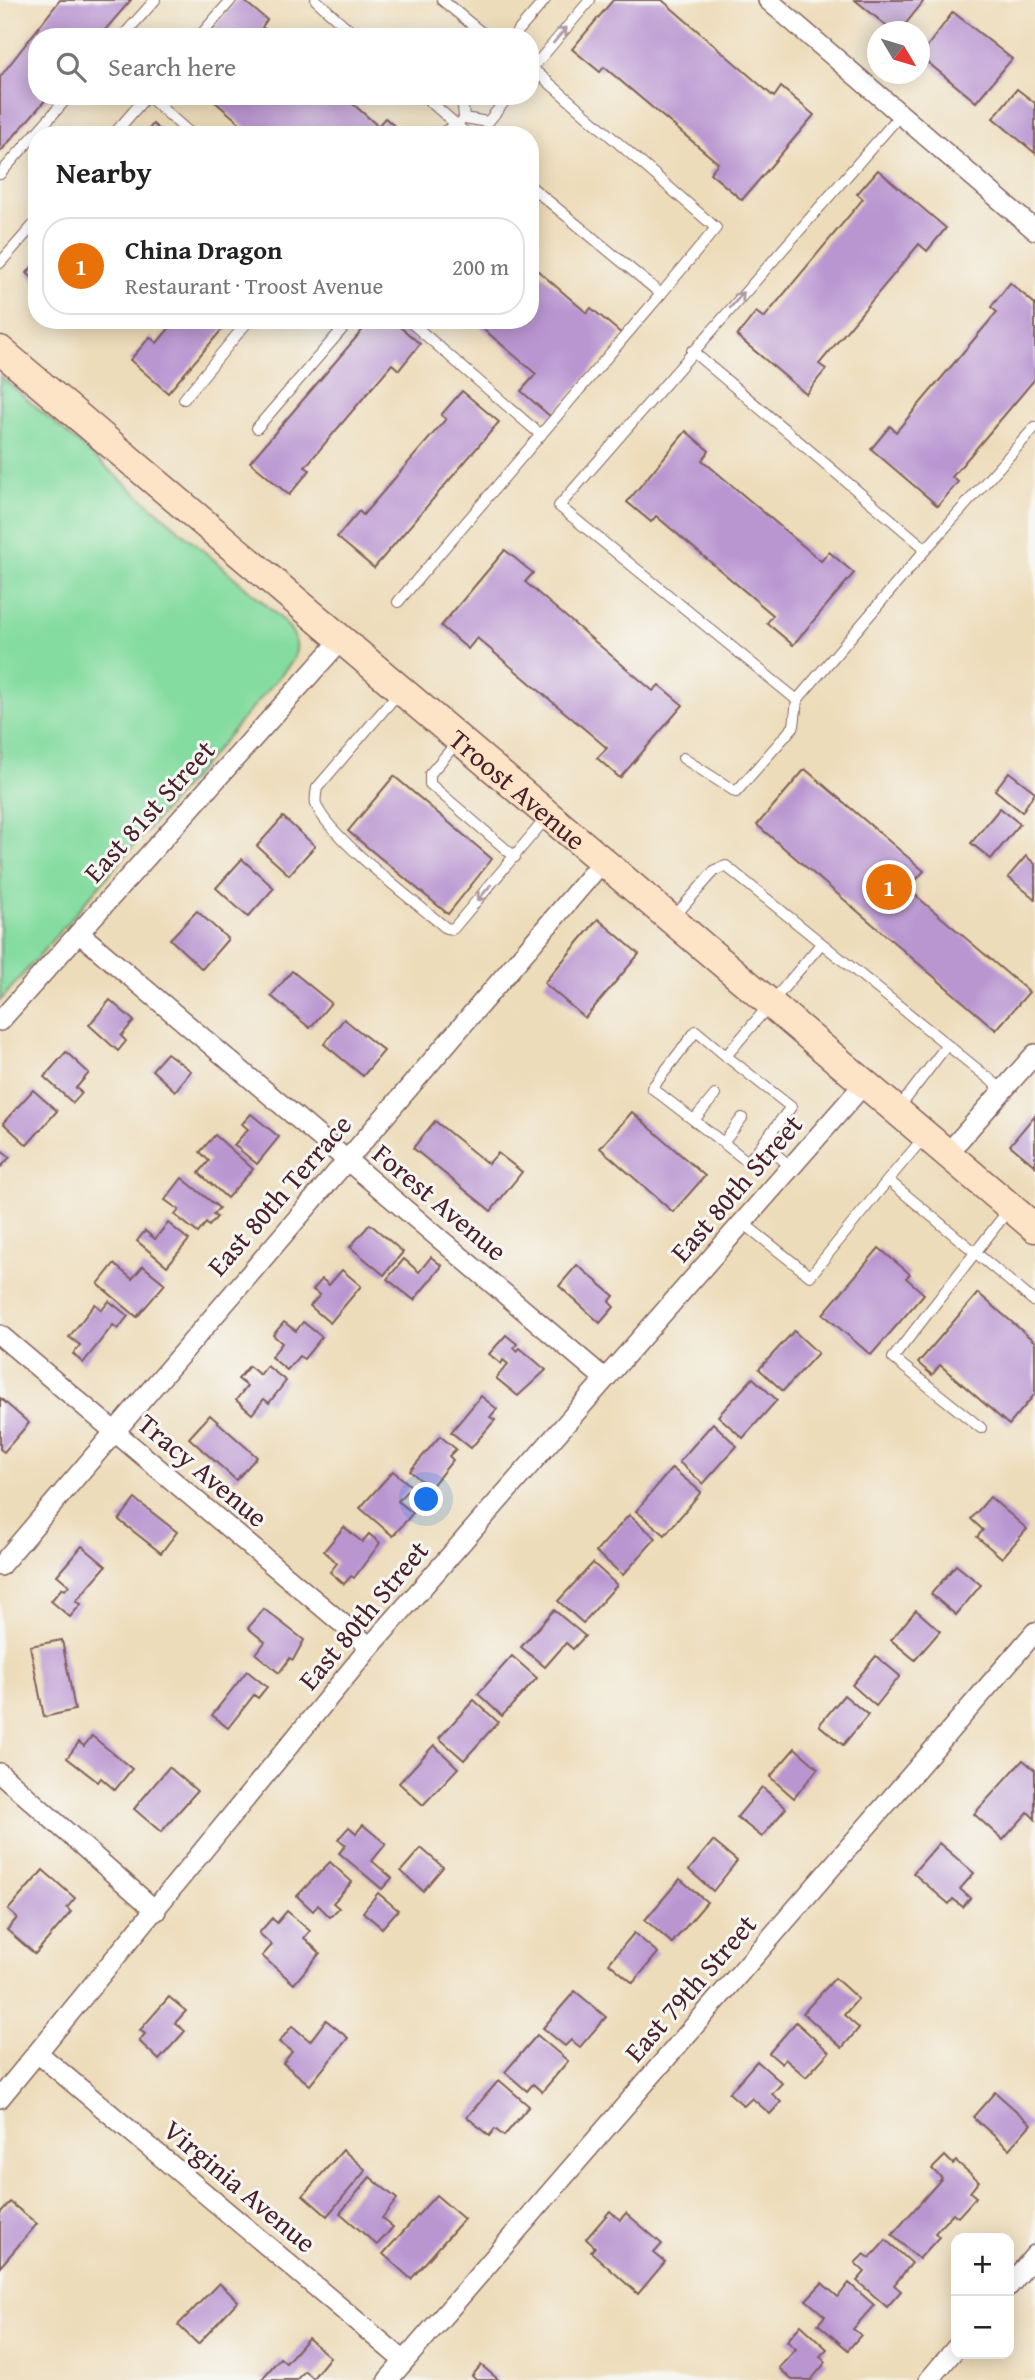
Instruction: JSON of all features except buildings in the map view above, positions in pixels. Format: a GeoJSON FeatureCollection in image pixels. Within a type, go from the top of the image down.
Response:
{"type":"FeatureCollection","features":[{"type":"Feature","properties":{"kind":"main road","name":"Troost Avenue"},"geometry":{"type":"LineString","coordinates":[[0,350],[1035,1228]]}},
{"type":"Feature","properties":{"kind":"street"},"geometry":{"type":"LineString","coordinates":[[768,0],[1035,230]]}},
{"type":"Feature","properties":{"kind":"street","name":"East 81st Street"},"geometry":{"type":"LineString","coordinates":[[0,1021],[341,640]]}},
{"type":"Feature","properties":{"kind":"street","name":"East 80th Terrace"},"geometry":{"type":"LineString","coordinates":[[0,1566],[602,862]]}},
{"type":"Feature","properties":{"kind":"street","name":"Forest Avenue"},"geometry":{"type":"LineString","coordinates":[[79,933],[605,1379]]}},
{"type":"Feature","properties":{"kind":"street"},"geometry":{"type":"LineString","coordinates":[[947,1154],[1035,1054]]}},
{"type":"Feature","properties":{"kind":"street","name":"East 80th Street"},"geometry":{"type":"LineString","coordinates":[[0,2098],[39,2054],[370,1647],[864,1084]]}},
{"type":"Feature","properties":{"kind":"street","name":"Tracy Avenue"},"geometry":{"type":"LineString","coordinates":[[0,1335],[370,1647]]}},
{"type":"Feature","properties":{"kind":"street","name":"East 79th Street"},"geometry":{"type":"LineString","coordinates":[[388,2380],[1035,1632]]}},
{"type":"Feature","properties":{"kind":"street"},"geometry":{"type":"LineString","coordinates":[[0,1773],[12,1787],[156,1911]]}},
{"type":"Feature","properties":{"kind":"street","name":"Virginia Avenue"},"geometry":{"type":"LineString","coordinates":[[39,2054],[404,2361]]}},
{"type":"Feature","properties":{"kind":"street"},"geometry":{"type":"LineString","coordinates":[[1014,2280],[1035,2255]]}},
{"type":"Feature","properties":{"kind":"street"},"geometry":{"type":"LineString","coordinates":[[929,2380],[951,2354]]}},
{"type":"Feature","properties":{"kind":"lane"},"geometry":{"type":"LineString","coordinates":[[130,28],[155,0]]}},
{"type":"Feature","properties":{"kind":"lane"},"geometry":{"type":"LineString","coordinates":[[207,28],[231,0]]}},
{"type":"Feature","properties":{"kind":"lane"},"geometry":{"type":"LineString","coordinates":[[316,0],[347,28]]}},
{"type":"Feature","properties":{"kind":"lane"},"geometry":{"type":"LineString","coordinates":[[442,0],[476,28]]}},
{"type":"Feature","properties":{"kind":"lane"},"geometry":{"type":"LineString","coordinates":[[521,28],[545,0]]}},
{"type":"Feature","properties":{"kind":"lane"},"geometry":{"type":"LineString","coordinates":[[539,60],[590,0]]}},
{"type":"Feature","properties":{"kind":"lane"},"geometry":{"type":"LineString","coordinates":[[398,602],[716,228],[539,76]]}},
{"type":"Feature","properties":{"kind":"lane"},"geometry":{"type":"LineString","coordinates":[[42,126],[61,105]]}},
{"type":"Feature","properties":{"kind":"lane"},"geometry":{"type":"LineString","coordinates":[[121,126],[139,105]]}},
{"type":"Feature","properties":{"kind":"lane"},"geometry":{"type":"LineString","coordinates":[[157,105],[182,126]]}},
{"type":"Feature","properties":{"kind":"lane"},"geometry":{"type":"LineString","coordinates":[[434,105],[459,126],[488,122],[502,105]]}},
{"type":"Feature","properties":{"kind":"lane"},"geometry":{"type":"LineString","coordinates":[[459,126],[461,105]]}},
{"type":"Feature","properties":{"kind":"lane"},"geometry":{"type":"LineString","coordinates":[[797,700],[559,506],[901,114]]}},
{"type":"Feature","properties":{"kind":"lane"},"geometry":{"type":"LineString","coordinates":[[0,174],[28,142]]}},
{"type":"Feature","properties":{"kind":"lane"},"geometry":{"type":"LineString","coordinates":[[539,193],[661,294]]}},
{"type":"Feature","properties":{"kind":"lane"},"geometry":{"type":"LineString","coordinates":[[0,263],[28,231]]}},
{"type":"Feature","properties":{"kind":"lane"},"geometry":{"type":"LineString","coordinates":[[184,399],[242,329]]}},
{"type":"Feature","properties":{"kind":"lane"},"geometry":{"type":"LineString","coordinates":[[257,428],[341,329]]}},
{"type":"Feature","properties":{"kind":"lane"},"geometry":{"type":"LineString","coordinates":[[418,329],[541,435]]}},
{"type":"Feature","properties":{"kind":"lane"},"geometry":{"type":"LineString","coordinates":[[692,351],[926,549]]}},
{"type":"Feature","properties":{"kind":"lane"},"geometry":{"type":"LineString","coordinates":[[683,758],[736,792],[794,726],[797,700],[1035,427]]}},
{"type":"Feature","properties":{"kind":"lane"},"geometry":{"type":"LineString","coordinates":[[401,691],[317,788],[316,804],[330,827],[446,928],[453,929],[548,816]]}},
{"type":"Feature","properties":{"kind":"lane"},"geometry":{"type":"LineString","coordinates":[[459,740],[430,775],[430,784],[514,857]]}},
{"type":"Feature","properties":{"kind":"lane"},"geometry":{"type":"LineString","coordinates":[[671,920],[715,870],[726,866],[1003,1090]]}},
{"type":"Feature","properties":{"kind":"lane"},"geometry":{"type":"LineString","coordinates":[[726,1056],[821,944]]}},
{"type":"Feature","properties":{"kind":"lane"},"geometry":{"type":"LineString","coordinates":[[696,1031],[726,1056],[735,1070],[761,1091],[791,1107],[748,1163],[652,1088],[696,1031]]}},
{"type":"Feature","properties":{"kind":"lane"},"geometry":{"type":"LineString","coordinates":[[896,1111],[947,1045]]}},
{"type":"Feature","properties":{"kind":"lane"},"geometry":{"type":"LineString","coordinates":[[694,1120],[715,1095]]}},
{"type":"Feature","properties":{"kind":"lane"},"geometry":{"type":"LineString","coordinates":[[723,1142],[742,1118]]}},
{"type":"Feature","properties":{"kind":"lane"},"geometry":{"type":"LineString","coordinates":[[742,1222],[810,1276],[925,1136]]}},
{"type":"Feature","properties":{"kind":"lane"},"geometry":{"type":"LineString","coordinates":[[763,1143],[791,1167]]}},
{"type":"Feature","properties":{"kind":"lane"},"geometry":{"type":"LineString","coordinates":[[888,1180],[1035,1302]]}},
{"type":"Feature","properties":{"kind":"lane"},"geometry":{"type":"LineString","coordinates":[[981,1428],[893,1358],[1011,1208]]}},
{"type":"Feature","properties":{"kind":"green space"},"geometry":{"type":"Polygon","coordinates":[[[0,376],[277,615],[290,629],[296,645],[291,663],[0,1001],[0,376]]]}},
{"type":"Feature","properties":{"kind":"place","name":"China Dragon"},"geometry":{"type":"Point","coordinates":[889,887]}}]}
